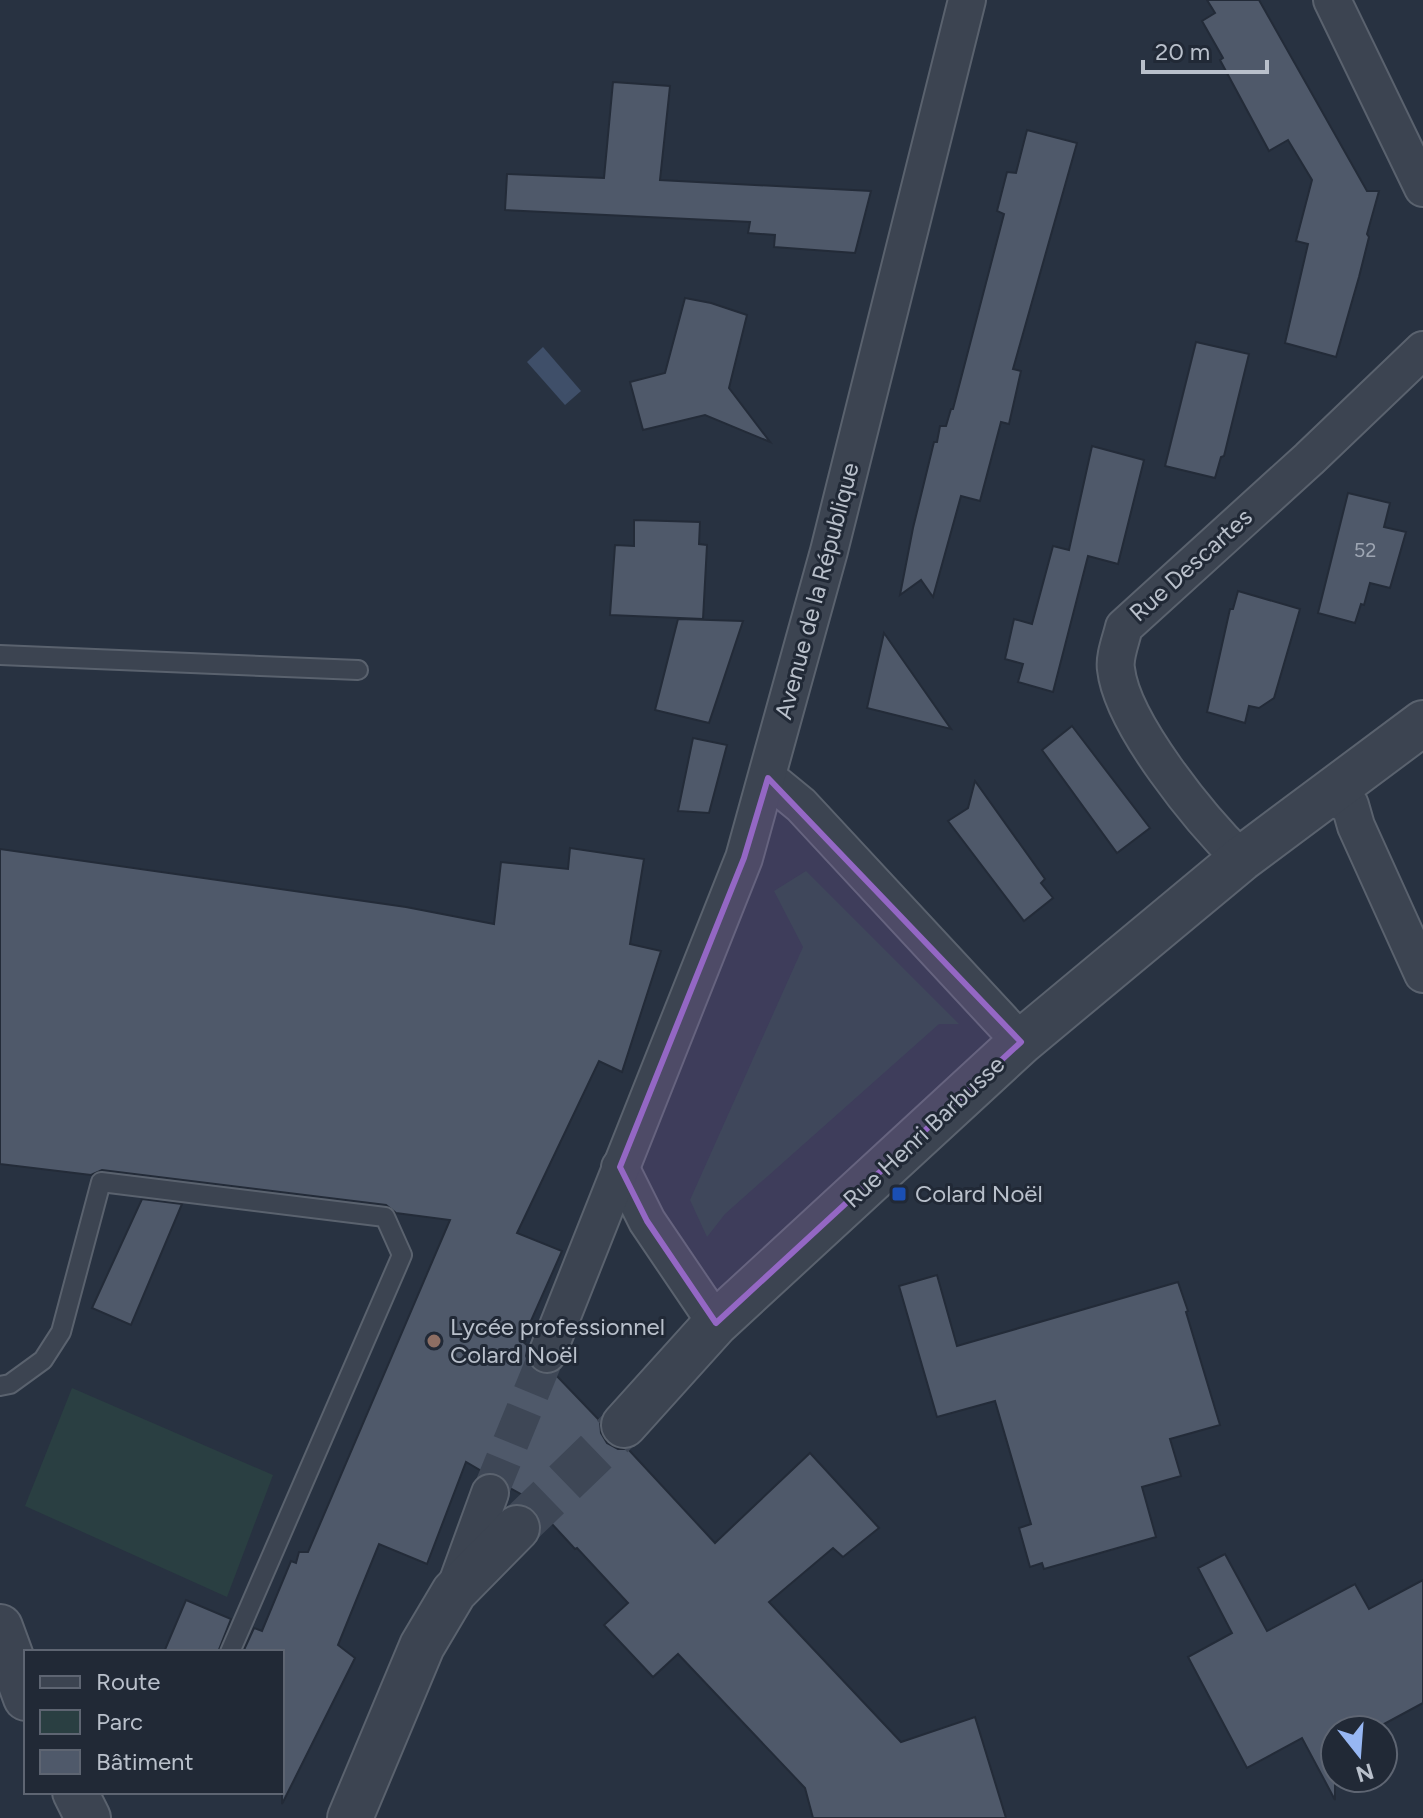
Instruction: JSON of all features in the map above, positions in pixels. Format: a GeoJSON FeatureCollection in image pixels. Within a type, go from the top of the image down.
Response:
{"type":"FeatureCollection","features":[{"type":"Feature","properties":{"kind":"street","name":"Avenue de la République"},"geometry":{"type":"LineString","coordinates":[[547,1354],[744,858],[829,551],[967,0]]}},
{"type":"Feature","properties":{"kind":"street"},"geometry":{"type":"LineString","coordinates":[[1332,0],[1423,188]]}},
{"type":"Feature","properties":{"kind":"street","name":"Rue Descartes"},"geometry":{"type":"LineString","coordinates":[[1241,859],[1172,777],[1136,726],[1115,667],[1124,627],[1309,459],[1423,350]]}},
{"type":"Feature","properties":{"kind":"street","name":"Rue Henri Barbusse"},"geometry":{"type":"LineString","coordinates":[[624,1425],[716,1323],[1021,1042],[1241,859],[1423,723]]}},
{"type":"Feature","properties":{"kind":"street"},"geometry":{"type":"LineString","coordinates":[[768,778],[801,805],[1021,1042]]}},
{"type":"Feature","properties":{"kind":"street"},"geometry":{"type":"LineString","coordinates":[[1328,796],[1350,805],[1356,826],[1423,974]]}},
{"type":"Feature","properties":{"kind":"street"},"geometry":{"type":"LineString","coordinates":[[620,1167],[647,1221],[716,1323]]}},
{"type":"Feature","properties":{"kind":"street"},"geometry":{"type":"LineString","coordinates":[[350,1818],[422,1646],[454,1592],[490,1493]]}},
{"type":"Feature","properties":{"kind":"street"},"geometry":{"type":"LineString","coordinates":[[454,1592],[517,1528]]}},
{"type":"Feature","properties":{"kind":"street"},"geometry":{"type":"LineString","coordinates":[[0,1627],[24,1693]]}},
{"type":"Feature","properties":{"kind":"street"},"geometry":{"type":"LineString","coordinates":[[76,1794],[88,1818]]}},
{"type":"Feature","properties":{"kind":"lane"},"geometry":{"type":"LineString","coordinates":[[0,655],[358,670]]}},
{"type":"Feature","properties":{"kind":"lane"},"geometry":{"type":"LineString","coordinates":[[0,1386],[10,1384],[43,1360],[61,1332],[101,1182],[385,1217],[402,1255],[231,1650]]}},
{"type":"Feature","properties":{"kind":"highlighted area"},"geometry":{"type":"Polygon","coordinates":[[[768,778],[1021,1042],[716,1323],[647,1221],[620,1167],[744,858],[768,778]]]}},
{"type":"Feature","properties":{"kind":"green space"},"geometry":{"type":"Polygon","coordinates":[[[806,871],[959,1024],[939,1024],[725,1214],[707,1237],[690,1200],[803,947],[774,891],[806,871]]]}},
{"type":"Feature","properties":{"kind":"green space"},"geometry":{"type":"Polygon","coordinates":[[[72,1388],[273,1475],[227,1597],[25,1506],[72,1388]]]}},
{"type":"Feature","properties":{"kind":"water"},"geometry":{"type":"Polygon","coordinates":[[[543,347],[581,391],[565,405],[527,362],[543,347]]]}},
{"type":"Feature","properties":{"kind":"building"},"geometry":{"type":"Polygon","coordinates":[[[1207,0],[1259,0],[1367,191],[1379,191],[1336,357],[1285,343],[1308,244],[1296,241],[1312,180],[1288,140],[1269,151],[1202,21],[1215,13],[1207,0]]]}},
{"type":"Feature","properties":{"kind":"building"},"geometry":{"type":"Polygon","coordinates":[[[613,82],[670,86],[660,180],[871,191],[855,253],[774,247],[775,235],[748,233],[750,222],[505,210],[507,174],[604,178],[613,82]]]}},
{"type":"Feature","properties":{"kind":"building"},"geometry":{"type":"Polygon","coordinates":[[[1027,130],[1077,143],[1013,369],[1021,371],[1009,424],[1001,422],[980,501],[961,496],[933,597],[921,580],[900,595],[934,442],[937,442],[940,426],[946,426],[953,409],[1004,214],[997,211],[1007,172],[1016,173],[1027,130]]]}},
{"type":"Feature","properties":{"kind":"building"},"geometry":{"type":"Polygon","coordinates":[[[685,298],[747,315],[729,388],[770,442],[705,415],[643,430],[630,382],[665,373],[685,298]]]}},
{"type":"Feature","properties":{"kind":"building"},"geometry":{"type":"Polygon","coordinates":[[[1196,342],[1249,354],[1224,456],[1215,478],[1165,466],[1196,342]]]}},
{"type":"Feature","properties":{"kind":"building"},"geometry":{"type":"Polygon","coordinates":[[[1092,446],[1144,460],[1118,564],[1088,556],[1053,692],[1018,682],[1023,664],[1005,659],[1014,619],[1032,624],[1053,546],[1069,550],[1092,446]]]}},
{"type":"Feature","properties":{"kind":"building"},"geometry":{"type":"Polygon","coordinates":[[[1348,493],[1390,503],[1384,527],[1406,532],[1390,588],[1370,583],[1355,623],[1318,613],[1348,493]]]}},
{"type":"Feature","properties":{"kind":"building"},"geometry":{"type":"Polygon","coordinates":[[[634,520],[700,522],[699,544],[707,545],[703,619],[610,615],[615,545],[634,546],[634,520]]]}},
{"type":"Feature","properties":{"kind":"building"},"geometry":{"type":"Polygon","coordinates":[[[1238,591],[1300,609],[1274,698],[1259,708],[1249,706],[1245,723],[1207,712],[1230,609],[1233,609],[1238,591]]]}},
{"type":"Feature","properties":{"kind":"building"},"geometry":{"type":"Polygon","coordinates":[[[678,619],[743,621],[709,723],[655,710],[678,619]]]}},
{"type":"Feature","properties":{"kind":"building"},"geometry":{"type":"Polygon","coordinates":[[[884,633],[951,729],[867,708],[884,633]]]}},
{"type":"Feature","properties":{"kind":"building"},"geometry":{"type":"Polygon","coordinates":[[[1072,726],[1150,828],[1117,853],[1042,750],[1072,726]]]}},
{"type":"Feature","properties":{"kind":"building"},"geometry":{"type":"Polygon","coordinates":[[[693,738],[727,745],[709,813],[678,811],[693,738]]]}},
{"type":"Feature","properties":{"kind":"building"},"geometry":{"type":"Polygon","coordinates":[[[975,781],[1045,879],[1041,883],[1053,898],[1024,921],[948,821],[968,808],[975,781]]]}},
{"type":"Feature","properties":{"kind":"building"},"geometry":{"type":"Polygon","coordinates":[[[570,848],[644,859],[630,944],[661,951],[622,1072],[599,1061],[517,1233],[562,1251],[522,1341],[528,1346],[526,1356],[530,1366],[540,1374],[554,1373],[600,1421],[601,1433],[607,1443],[618,1449],[628,1449],[715,1543],[810,1453],[879,1528],[843,1557],[833,1548],[769,1602],[901,1742],[975,1717],[1006,1818],[813,1818],[805,1788],[678,1654],[653,1677],[604,1625],[628,1603],[577,1548],[528,1498],[510,1488],[506,1479],[496,1473],[485,1473],[466,1462],[427,1564],[379,1544],[338,1645],[355,1658],[282,1804],[284,1650],[244,1650],[254,1628],[262,1631],[291,1561],[296,1563],[299,1552],[308,1552],[450,1220],[396,1213],[386,1205],[102,1170],[91,1175],[0,1164],[0,849],[406,907],[494,924],[501,862],[568,869],[570,848]]]}},
{"type":"Feature","properties":{"kind":"building"},"geometry":{"type":"Polygon","coordinates":[[[142,1199],[182,1204],[131,1325],[92,1308],[142,1199]]]}},
{"type":"Feature","properties":{"kind":"building"},"geometry":{"type":"Polygon","coordinates":[[[937,1275],[957,1346],[1178,1282],[1220,1425],[1170,1439],[1181,1476],[1142,1487],[1156,1537],[1044,1569],[1042,1563],[1030,1567],[1019,1528],[1031,1524],[995,1401],[937,1417],[899,1286],[937,1275]]]}},
{"type":"Feature","properties":{"kind":"building"},"geometry":{"type":"Polygon","coordinates":[[[1225,1554],[1267,1631],[1355,1584],[1369,1609],[1423,1580],[1423,1703],[1399,1716],[1319,1714],[1319,1770],[1302,1738],[1247,1768],[1188,1657],[1232,1633],[1198,1568],[1225,1554]]]}},
{"type":"Feature","properties":{"kind":"building"},"geometry":{"type":"Polygon","coordinates":[[[186,1600],[231,1619],[219,1650],[165,1650],[186,1600]]]}},
{"type":"Feature","properties":{"kind":"tunnel"},"geometry":{"type":"LineString","coordinates":[[490,1493],[547,1354]]}},
{"type":"Feature","properties":{"kind":"tunnel"},"geometry":{"type":"LineString","coordinates":[[517,1528],[624,1425]]}},
{"type":"Feature","properties":{"kind":"place","name":"Colard Noël"},"geometry":{"type":"Point","coordinates":[899,1194]}},
{"type":"Feature","properties":{"kind":"place","name":"Lycée professionnel Colard Noël"},"geometry":{"type":"Point","coordinates":[434,1341]}}]}
